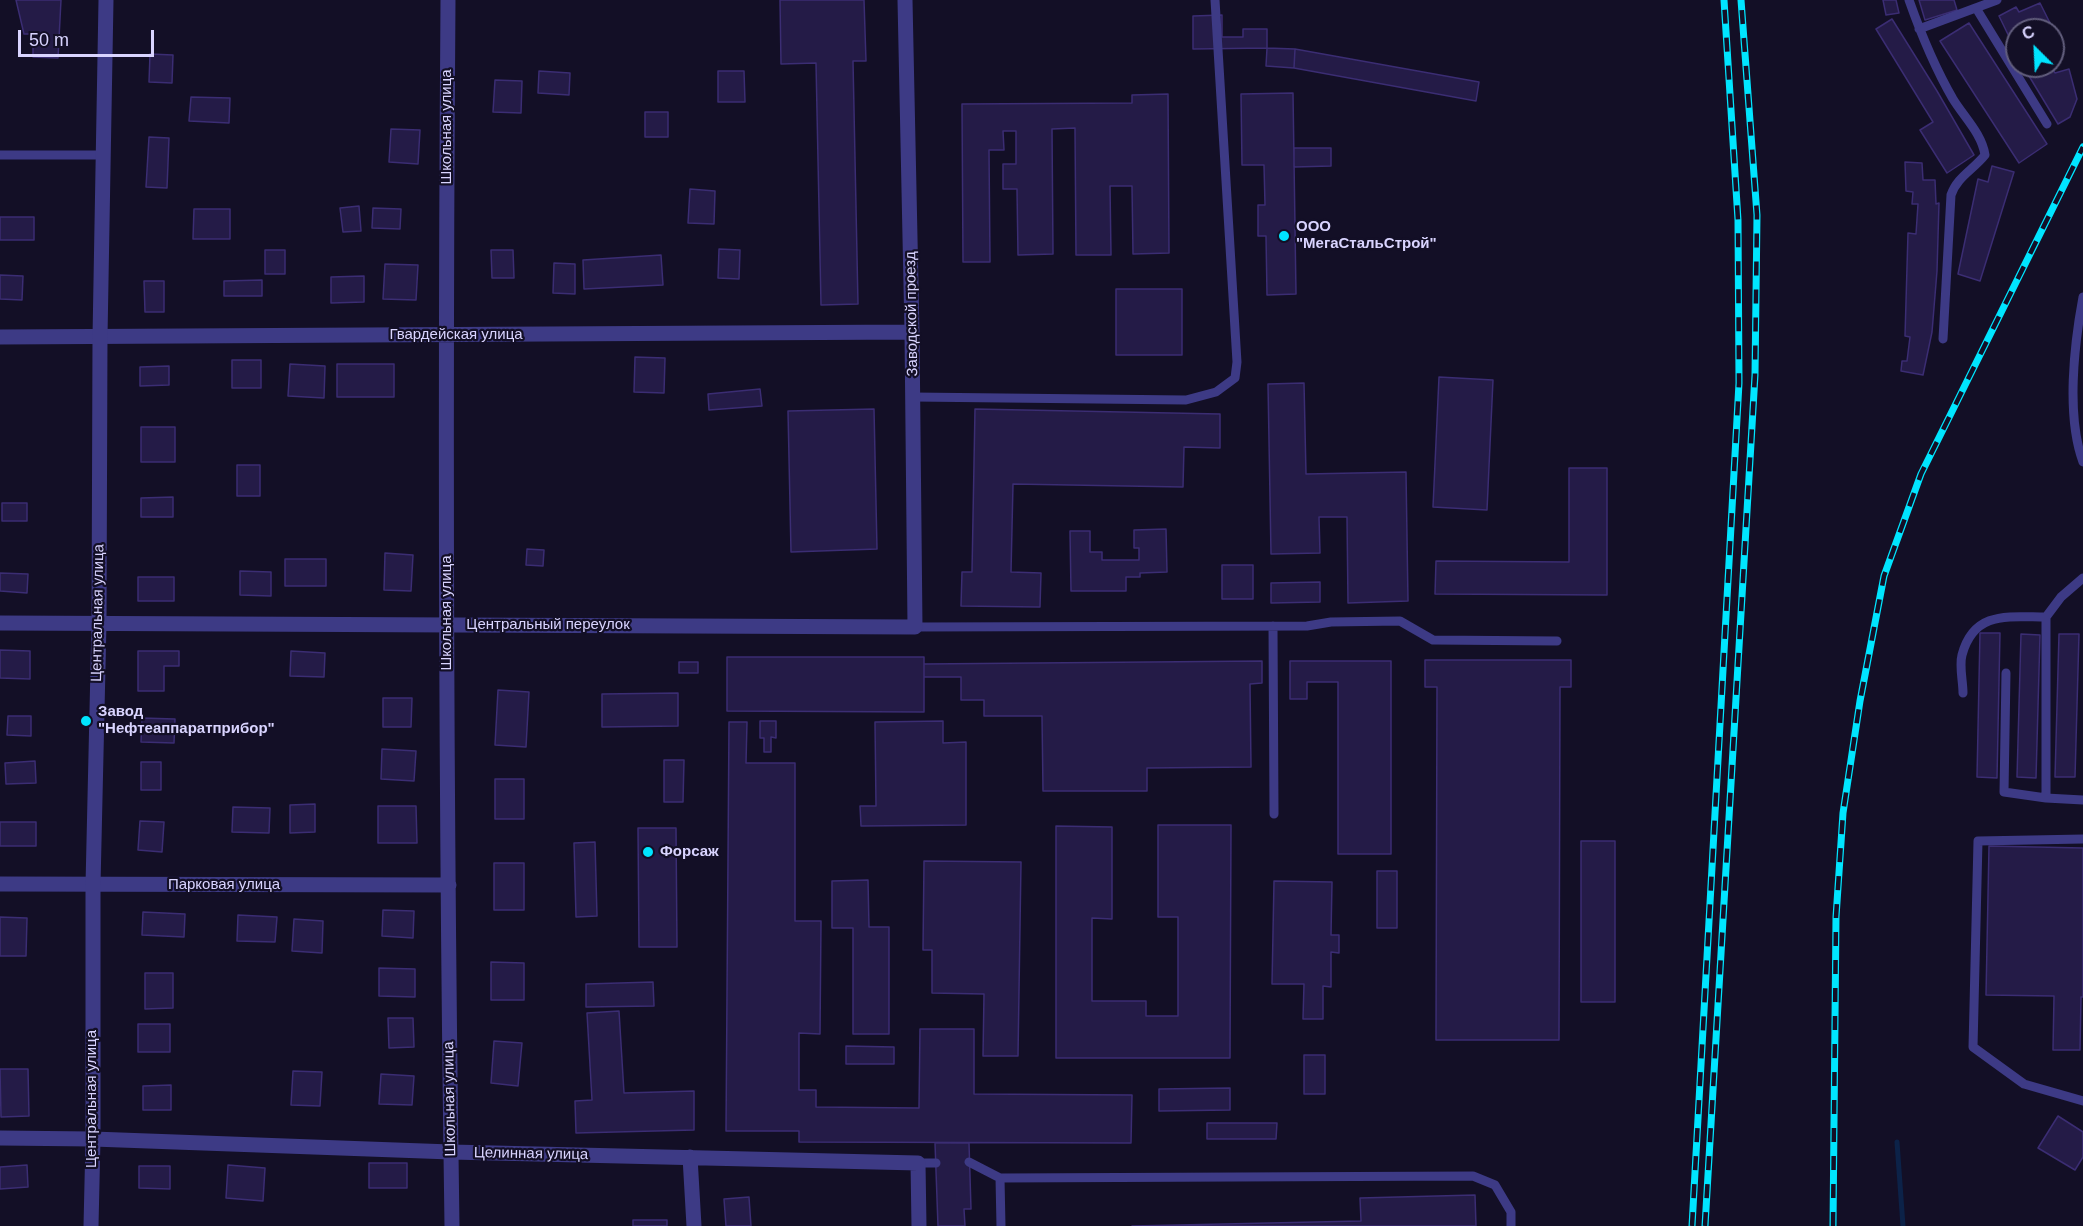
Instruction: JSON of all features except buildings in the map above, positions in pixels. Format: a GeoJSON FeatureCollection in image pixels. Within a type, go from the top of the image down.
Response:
{"type":"FeatureCollection","features":[{"type":"Feature","properties":{"kind":"street","name":"Центральная улица"},"geometry":{"type":"LineString","coordinates":[[91,1226],[93,885],[99,623],[100,337],[106,0]]}},
{"type":"Feature","properties":{"kind":"street","name":"Школьная улица"},"geometry":{"type":"LineString","coordinates":[[448,0],[446,336],[452,1226]]}},
{"type":"Feature","properties":{"kind":"street","name":"Заводской проезд"},"geometry":{"type":"LineString","coordinates":[[905,0],[915,627]]}},
{"type":"Feature","properties":{"kind":"street","name":"Гвардейская улица"},"geometry":{"type":"LineString","coordinates":[[0,337],[912,333]]}},
{"type":"Feature","properties":{"kind":"street","name":"Центральный переулок"},"geometry":{"type":"LineString","coordinates":[[0,623],[915,627]]}},
{"type":"Feature","properties":{"kind":"street","name":"Парковая улица"},"geometry":{"type":"LineString","coordinates":[[0,884],[449,885]]}},
{"type":"Feature","properties":{"kind":"street","name":"Целинная улица"},"geometry":{"type":"LineString","coordinates":[[0,1138],[918,1163]]}},
{"type":"Feature","properties":{"kind":"street"},"geometry":{"type":"LineString","coordinates":[[690,1158],[694,1226]]}},
{"type":"Feature","properties":{"kind":"street"},"geometry":{"type":"LineString","coordinates":[[918,1163],[919,1226]]}},
{"type":"Feature","properties":{"kind":"lane"},"geometry":{"type":"LineString","coordinates":[[913,397],[1186,400],[1216,392],[1235,378],[1237,362],[1215,0]]}},
{"type":"Feature","properties":{"kind":"lane"},"geometry":{"type":"LineString","coordinates":[[1909,0],[1919,29],[1953,98],[1984,144],[1985,155],[1977,165],[1955,183],[1951,195],[1943,339]]}},
{"type":"Feature","properties":{"kind":"lane"},"geometry":{"type":"LineString","coordinates":[[1919,29],[1997,0]]}},
{"type":"Feature","properties":{"kind":"lane"},"geometry":{"type":"LineString","coordinates":[[1976,8],[2047,124]]}},
{"type":"Feature","properties":{"kind":"lane"},"geometry":{"type":"LineString","coordinates":[[0,155],[103,155]]}},
{"type":"Feature","properties":{"kind":"lane"},"geometry":{"type":"LineString","coordinates":[[2083,297],[2076,334],[2073,403],[2076,444],[2083,462]]}},
{"type":"Feature","properties":{"kind":"lane"},"geometry":{"type":"LineString","coordinates":[[2046,798],[2046,617],[2061,597],[2083,578]]}},
{"type":"Feature","properties":{"kind":"lane"},"geometry":{"type":"LineString","coordinates":[[1963,693],[1962,656],[1974,628],[1997,617],[2046,617]]}},
{"type":"Feature","properties":{"kind":"lane"},"geometry":{"type":"LineString","coordinates":[[915,627],[1307,626],[1330,621],[1400,621],[1433,640],[1557,641]]}},
{"type":"Feature","properties":{"kind":"lane"},"geometry":{"type":"LineString","coordinates":[[1273,626],[1274,814]]}},
{"type":"Feature","properties":{"kind":"lane"},"geometry":{"type":"LineString","coordinates":[[2006,673],[2004,792],[2083,800]]}},
{"type":"Feature","properties":{"kind":"lane"},"geometry":{"type":"LineString","coordinates":[[2083,839],[1978,841],[1973,1047],[2024,1084],[2083,1101]]}},
{"type":"Feature","properties":{"kind":"lane"},"geometry":{"type":"LineString","coordinates":[[918,1163],[936,1162]]}},
{"type":"Feature","properties":{"kind":"lane"},"geometry":{"type":"LineString","coordinates":[[969,1162],[1000,1178],[1473,1176],[1495,1185],[1510,1212],[1511,1226]]}},
{"type":"Feature","properties":{"kind":"lane"},"geometry":{"type":"LineString","coordinates":[[1000,1178],[1001,1226]]}},
{"type":"Feature","properties":{"kind":"waterway"},"geometry":{"type":"LineString","coordinates":[[1897,1142],[1903,1226]]}},
{"type":"Feature","properties":{"kind":"railway"},"geometry":{"type":"LineString","coordinates":[[1692,1226],[1739,383],[1738,220],[1724,0]]}},
{"type":"Feature","properties":{"kind":"railway"},"geometry":{"type":"LineString","coordinates":[[1705,1226],[1755,375],[1757,215],[1741,0]]}},
{"type":"Feature","properties":{"kind":"railway"},"geometry":{"type":"LineString","coordinates":[[1833,1226],[1836,917],[1843,813],[1860,701],[1884,576],[1921,474],[2083,147]]}},
{"type":"Feature","properties":{"kind":"place","name":"ООО \"МегаСтальСтрой\""},"geometry":{"type":"Point","coordinates":[1284,236]}},
{"type":"Feature","properties":{"kind":"place","name":"Завод \"Нефтеаппаратприбор\""},"geometry":{"type":"Point","coordinates":[86,721]}},
{"type":"Feature","properties":{"kind":"place","name":"Форсаж"},"geometry":{"type":"Point","coordinates":[648,852]}}]}
